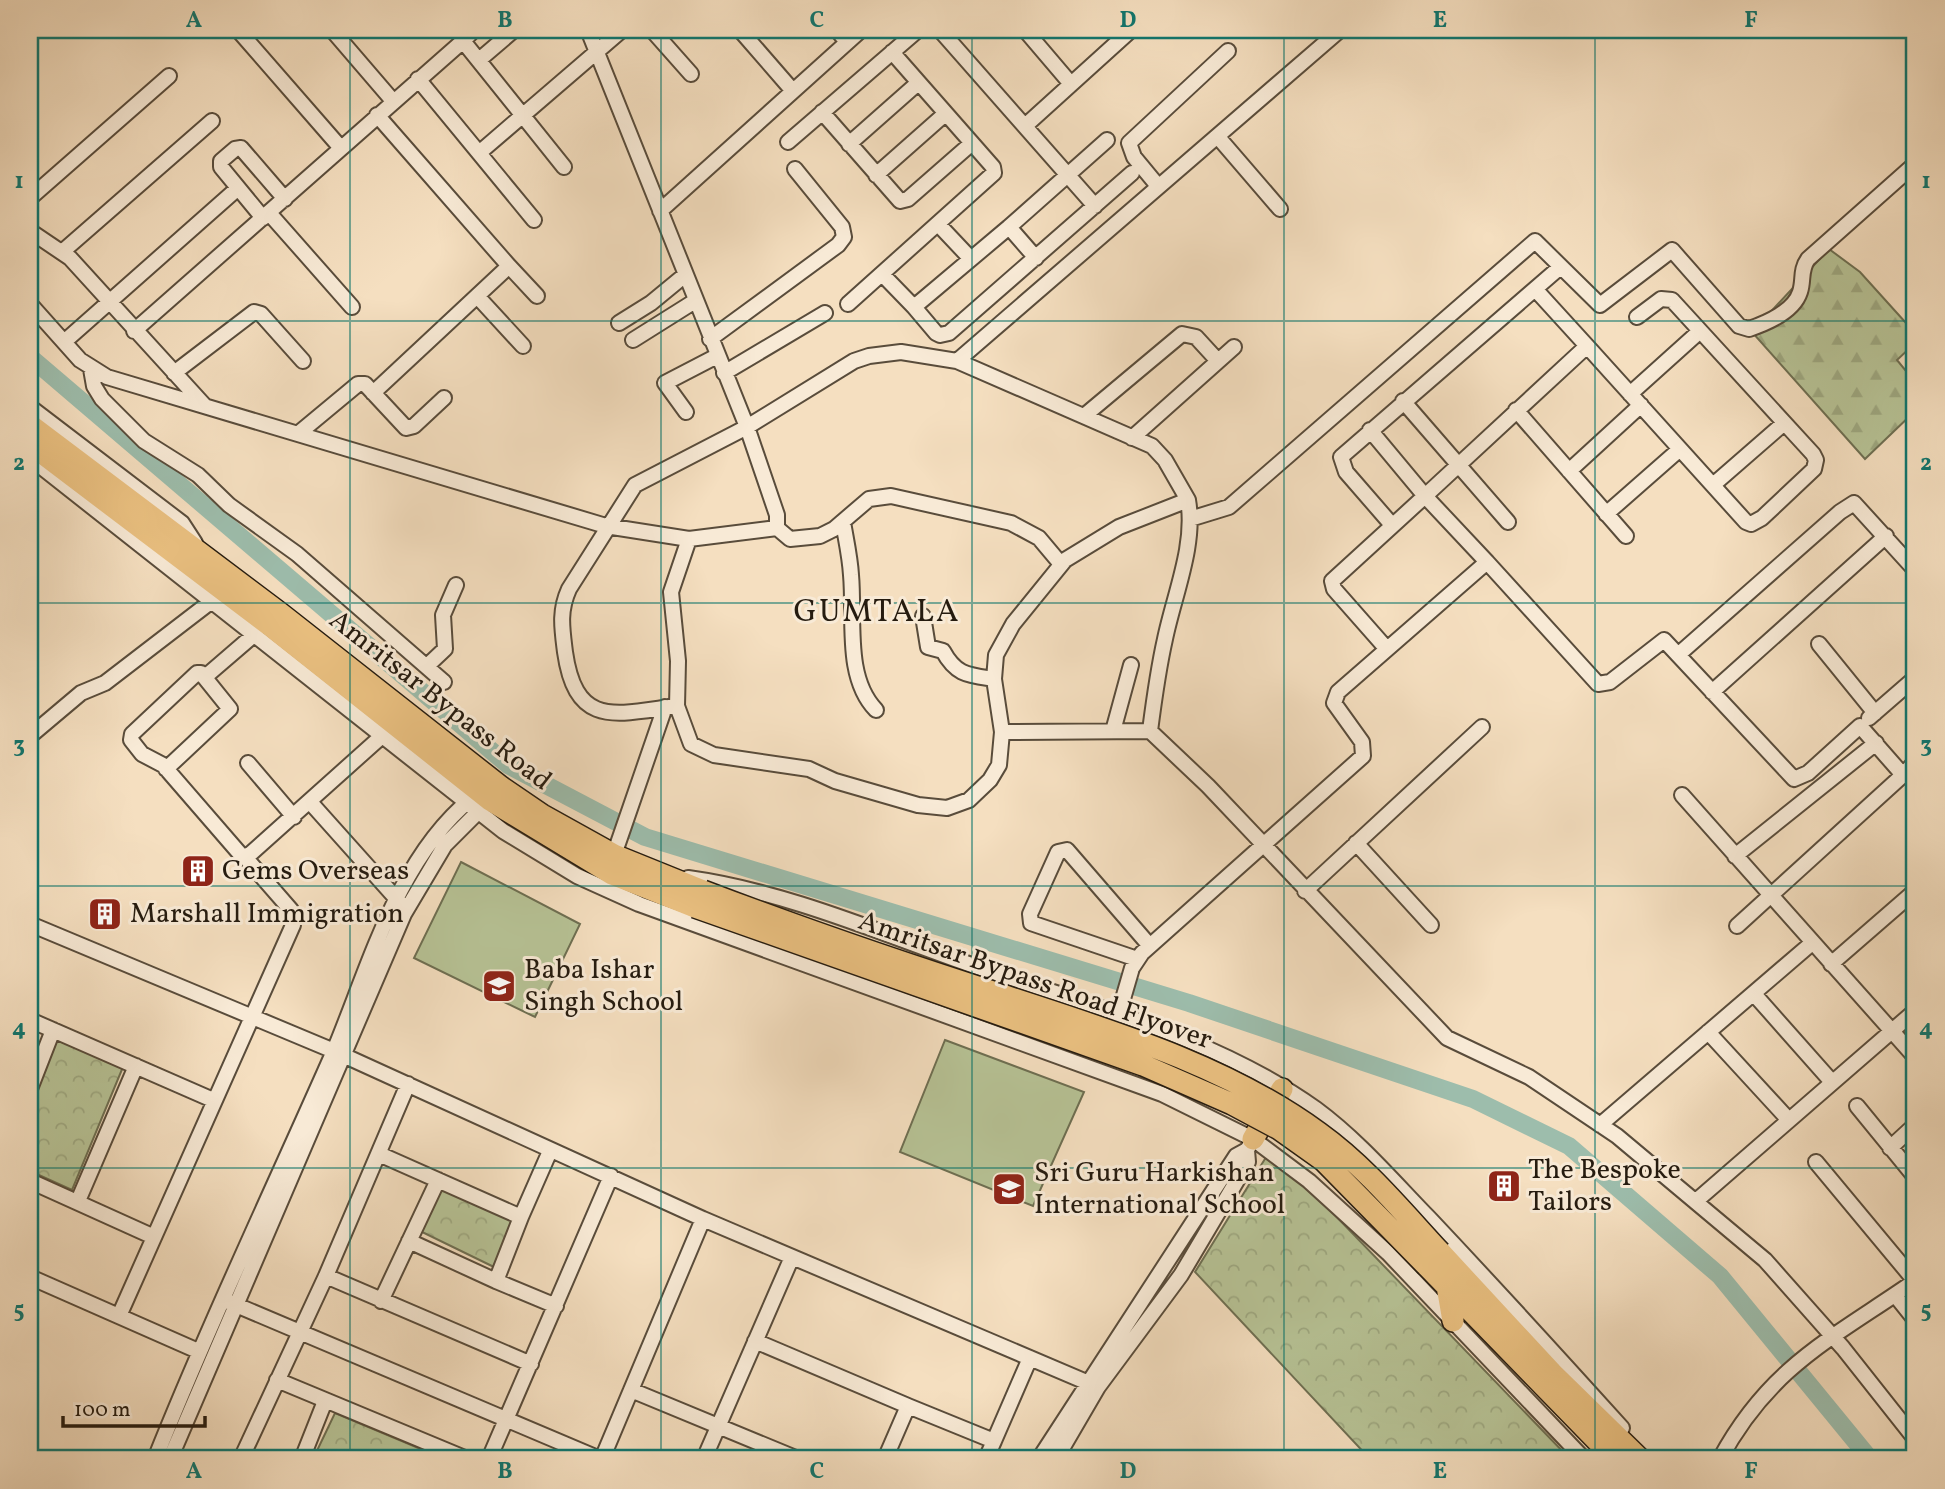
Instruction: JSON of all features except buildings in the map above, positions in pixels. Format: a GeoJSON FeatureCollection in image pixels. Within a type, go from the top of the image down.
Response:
{"type":"FeatureCollection","features":[{"type":"Feature","properties":{"kind":"highway"},"geometry":{"type":"LineString","coordinates":[[30,425],[149,515],[197,570]]}},
{"type":"Feature","properties":{"kind":"highway"},"geometry":{"type":"LineString","coordinates":[[30,444],[197,570]]}},
{"type":"Feature","properties":{"kind":"highway","name":"Amritsar Bypass Road"},"geometry":{"type":"LineString","coordinates":[[197,570],[485,796],[583,858],[652,881]]}},
{"type":"Feature","properties":{"kind":"highway","name":"Amritsar Bypass Road"},"geometry":{"type":"LineString","coordinates":[[485,796],[542,815],[617,847],[652,881]]}},
{"type":"Feature","properties":{"kind":"highway","name":"Amritsar Bypass Road Flyover"},"geometry":{"type":"LineString","coordinates":[[652,881],[699,899],[803,929],[1114,1032],[1235,1083],[1321,1134],[1388,1196],[1434,1259],[1453,1280]]}},
{"type":"Feature","properties":{"kind":"highway"},"geometry":{"type":"LineString","coordinates":[[1250,1144],[1282,1089]]}},
{"type":"Feature","properties":{"kind":"highway"},"geometry":{"type":"LineString","coordinates":[[1453,1280],[1489,1282]]}},
{"type":"Feature","properties":{"kind":"highway"},"geometry":{"type":"LineString","coordinates":[[1453,1280],[1453,1321]]}},
{"type":"Feature","properties":{"kind":"highway"},"geometry":{"type":"LineString","coordinates":[[1453,1280],[1615,1459]]}},
{"type":"Feature","properties":{"kind":"highway"},"geometry":{"type":"LineString","coordinates":[[1453,1280],[1640,1459]]}},
{"type":"Feature","properties":{"kind":"street"},"geometry":{"type":"LineString","coordinates":[[238,30],[340,147]]}},
{"type":"Feature","properties":{"kind":"street"},"geometry":{"type":"LineString","coordinates":[[332,30],[393,101]]}},
{"type":"Feature","properties":{"kind":"street"},"geometry":{"type":"LineString","coordinates":[[134,331],[474,30]]}},
{"type":"Feature","properties":{"kind":"street"},"geometry":{"type":"LineString","coordinates":[[479,60],[514,30]]}},
{"type":"Feature","properties":{"kind":"street"},"geometry":{"type":"LineString","coordinates":[[588,30],[747,427],[777,515],[777,528]]}},
{"type":"Feature","properties":{"kind":"street"},"geometry":{"type":"LineString","coordinates":[[479,153],[622,30]]}},
{"type":"Feature","properties":{"kind":"street"},"geometry":{"type":"LineString","coordinates":[[652,30],[691,74]]}},
{"type":"Feature","properties":{"kind":"street"},"geometry":{"type":"LineString","coordinates":[[740,30],[793,91]]}},
{"type":"Feature","properties":{"kind":"street"},"geometry":{"type":"LineString","coordinates":[[836,30],[847,42]]}},
{"type":"Feature","properties":{"kind":"street"},"geometry":{"type":"LineString","coordinates":[[660,211],[861,30]]}},
{"type":"Feature","properties":{"kind":"street"},"geometry":{"type":"LineString","coordinates":[[788,142],[918,30]]}},
{"type":"Feature","properties":{"kind":"street"},"geometry":{"type":"LineString","coordinates":[[940,30],[1095,206]]}},
{"type":"Feature","properties":{"kind":"street"},"geometry":{"type":"LineString","coordinates":[[1048,30],[1030,35],[1071,84]]}},
{"type":"Feature","properties":{"kind":"street"},"geometry":{"type":"LineString","coordinates":[[1025,126],[1131,30]]}},
{"type":"Feature","properties":{"kind":"street"},"geometry":{"type":"LineString","coordinates":[[957,362],[1340,30]]}},
{"type":"Feature","properties":{"kind":"street"},"geometry":{"type":"LineString","coordinates":[[463,41],[564,167]]}},
{"type":"Feature","properties":{"kind":"street"},"geometry":{"type":"LineString","coordinates":[[1158,186],[1134,157],[1129,143],[1228,51]]}},
{"type":"Feature","properties":{"kind":"street"},"geometry":{"type":"LineString","coordinates":[[848,304],[994,173],[993,167],[891,52]]}},
{"type":"Feature","properties":{"kind":"street"},"geometry":{"type":"LineString","coordinates":[[30,198],[169,76]]}},
{"type":"Feature","properties":{"kind":"street"},"geometry":{"type":"LineString","coordinates":[[418,79],[534,220]]}},
{"type":"Feature","properties":{"kind":"street"},"geometry":{"type":"LineString","coordinates":[[849,144],[918,83]]}},
{"type":"Feature","properties":{"kind":"street"},"geometry":{"type":"LineString","coordinates":[[822,112],[897,200],[906,201],[972,143]]}},
{"type":"Feature","properties":{"kind":"street"},"geometry":{"type":"LineString","coordinates":[[876,174],[945,114]]}},
{"type":"Feature","properties":{"kind":"street"},"geometry":{"type":"LineString","coordinates":[[377,115],[537,296]]}},
{"type":"Feature","properties":{"kind":"street"},"geometry":{"type":"LineString","coordinates":[[62,252],[212,121]]}},
{"type":"Feature","properties":{"kind":"street"},"geometry":{"type":"LineString","coordinates":[[1218,137],[1280,209]]}},
{"type":"Feature","properties":{"kind":"street"},"geometry":{"type":"LineString","coordinates":[[915,307],[1107,140]]}},
{"type":"Feature","properties":{"kind":"street"},"geometry":{"type":"LineString","coordinates":[[285,199],[239,147],[220,164],[238,188],[352,307]]}},
{"type":"Feature","properties":{"kind":"street"},"geometry":{"type":"LineString","coordinates":[[1190,519],[1229,507],[1535,241],[1600,305],[1672,250],[1739,326],[1749,329],[1791,306],[1800,291],[1801,272],[1808,259],[1915,164]]}},
{"type":"Feature","properties":{"kind":"street"},"geometry":{"type":"LineString","coordinates":[[710,340],[838,245],[844,237],[842,227],[795,169]]}},
{"type":"Feature","properties":{"kind":"street"},"geometry":{"type":"LineString","coordinates":[[882,274],[936,333],[945,335],[1132,173]]}},
{"type":"Feature","properties":{"kind":"street"},"geometry":{"type":"LineString","coordinates":[[64,342],[238,188]]}},
{"type":"Feature","properties":{"kind":"street"},"geometry":{"type":"LineString","coordinates":[[938,224],[971,259]]}},
{"type":"Feature","properties":{"kind":"street"},"geometry":{"type":"LineString","coordinates":[[1009,227],[1035,258]]}},
{"type":"Feature","properties":{"kind":"street"},"geometry":{"type":"LineString","coordinates":[[30,231],[62,252],[205,406]]}},
{"type":"Feature","properties":{"kind":"street"},"geometry":{"type":"LineString","coordinates":[[373,393],[509,266]]}},
{"type":"Feature","properties":{"kind":"street"},"geometry":{"type":"LineString","coordinates":[[1392,525],[1340,461],[1403,401],[1558,270]]}},
{"type":"Feature","properties":{"kind":"street"},"geometry":{"type":"LineString","coordinates":[[620,323],[651,303],[685,275]]}},
{"type":"Feature","properties":{"kind":"street"},"geometry":{"type":"LineString","coordinates":[[1535,289],[1746,522],[1751,524],[1762,519],[1817,466],[1813,454],[1668,298],[1658,301],[1637,317]]}},
{"type":"Feature","properties":{"kind":"street"},"geometry":{"type":"LineString","coordinates":[[477,296],[523,346]]}},
{"type":"Feature","properties":{"kind":"street"},"geometry":{"type":"LineString","coordinates":[[633,340],[695,302]]}},
{"type":"Feature","properties":{"kind":"street"},"geometry":{"type":"LineString","coordinates":[[30,304],[91,369],[107,377],[606,526],[689,539],[777,528],[790,539],[810,538],[843,522],[869,499],[899,498],[1011,523],[1039,538],[1060,563]]}},
{"type":"Feature","properties":{"kind":"street"},"geometry":{"type":"LineString","coordinates":[[174,373],[254,312],[261,314],[303,360]]}},
{"type":"Feature","properties":{"kind":"street"},"geometry":{"type":"LineString","coordinates":[[724,373],[825,313]]}},
{"type":"Feature","properties":{"kind":"street"},"geometry":{"type":"LineString","coordinates":[[1630,394],[1699,331]]}},
{"type":"Feature","properties":{"kind":"street"},"geometry":{"type":"LineString","coordinates":[[1084,416],[1182,334],[1192,334],[1218,361]]}},
{"type":"Feature","properties":{"kind":"street"},"geometry":{"type":"LineString","coordinates":[[1386,648],[1334,589],[1332,581],[1587,346]]}},
{"type":"Feature","properties":{"kind":"street"},"geometry":{"type":"LineString","coordinates":[[1132,438],[1234,347]]}},
{"type":"Feature","properties":{"kind":"street"},"geometry":{"type":"LineString","coordinates":[[671,707],[604,712],[584,703],[575,691],[566,660],[561,608],[606,526],[635,485],[747,427],[854,361],[901,352],[957,362],[1157,449],[1188,500],[1190,519],[1157,679],[1150,731]]}},
{"type":"Feature","properties":{"kind":"street"},"geometry":{"type":"LineString","coordinates":[[685,412],[665,383],[717,356]]}},
{"type":"Feature","properties":{"kind":"street"},"geometry":{"type":"LineString","coordinates":[[91,369],[93,382],[102,399],[145,441],[198,475],[229,505],[297,554],[351,605],[444,682]]}},
{"type":"Feature","properties":{"kind":"street"},"geometry":{"type":"LineString","coordinates":[[299,433],[356,385],[365,384],[406,428],[414,426],[444,398]]}},
{"type":"Feature","properties":{"kind":"street"},"geometry":{"type":"LineString","coordinates":[[1403,401],[1508,522]]}},
{"type":"Feature","properties":{"kind":"street"},"geometry":{"type":"LineString","coordinates":[[1569,471],[1641,405]]}},
{"type":"Feature","properties":{"kind":"street"},"geometry":{"type":"LineString","coordinates":[[30,407],[182,523],[197,570],[213,600],[382,736],[485,796],[534,852],[607,891],[1162,1094],[1250,1144],[1309,1181],[1361,1228],[1584,1459]]}},
{"type":"Feature","properties":{"kind":"street"},"geometry":{"type":"LineString","coordinates":[[1517,410],[1626,536]]}},
{"type":"Feature","properties":{"kind":"street"},"geometry":{"type":"LineString","coordinates":[[1713,485],[1783,424]]}},
{"type":"Feature","properties":{"kind":"street"},"geometry":{"type":"LineString","coordinates":[[1370,430],[1425,496],[1598,684],[1610,682],[1660,641],[1668,643],[1794,779],[1808,773],[1915,678]]}},
{"type":"Feature","properties":{"kind":"street"},"geometry":{"type":"LineString","coordinates":[[1606,514],[1681,449]]}},
{"type":"Feature","properties":{"kind":"street"},"geometry":{"type":"LineString","coordinates":[[30,458],[197,570]]}},
{"type":"Feature","properties":{"kind":"street"},"geometry":{"type":"LineString","coordinates":[[671,707],[686,735],[701,751],[801,767],[835,781],[935,809],[947,808],[969,800],[990,780],[999,765],[1002,732],[994,679],[996,655],[1003,639],[1060,563],[1119,527],[1188,500]]}},
{"type":"Feature","properties":{"kind":"street"},"geometry":{"type":"LineString","coordinates":[[1679,654],[1849,506],[1859,505],[1915,570]]}},
{"type":"Feature","properties":{"kind":"street"},"geometry":{"type":"LineString","coordinates":[[843,522],[850,560],[860,687],[876,710]]}},
{"type":"Feature","properties":{"kind":"street"},"geometry":{"type":"LineString","coordinates":[[1712,692],[1886,536]]}},
{"type":"Feature","properties":{"kind":"street"},"geometry":{"type":"LineString","coordinates":[[617,847],[671,707],[678,661],[671,592],[689,539]]}},
{"type":"Feature","properties":{"kind":"street"},"geometry":{"type":"LineString","coordinates":[[1118,1016],[1134,964],[1150,946],[1363,756],[1362,742],[1337,708],[1334,698],[1341,687],[1487,562]]}},
{"type":"Feature","properties":{"kind":"street"},"geometry":{"type":"LineString","coordinates":[[427,666],[445,649],[443,615],[456,584]]}},
{"type":"Feature","properties":{"kind":"street"},"geometry":{"type":"LineString","coordinates":[[30,736],[76,697],[104,683],[213,600]]}},
{"type":"Feature","properties":{"kind":"street"},"geometry":{"type":"LineString","coordinates":[[923,616],[926,645],[943,651],[951,666],[961,671],[994,679]]}},
{"type":"Feature","properties":{"kind":"street"},"geometry":{"type":"LineString","coordinates":[[205,677],[256,633]]}},
{"type":"Feature","properties":{"kind":"street"},"geometry":{"type":"LineString","coordinates":[[1819,644],[1875,713]]}},
{"type":"Feature","properties":{"kind":"street"},"geometry":{"type":"LineString","coordinates":[[1113,731],[1130,665]]}},
{"type":"Feature","properties":{"kind":"street"},"geometry":{"type":"LineString","coordinates":[[119,1316],[294,919],[291,910],[166,769],[142,754],[131,742],[131,736],[197,673],[205,677],[230,709],[166,769]]}},
{"type":"Feature","properties":{"kind":"street"},"geometry":{"type":"LineString","coordinates":[[1860,726],[1903,775]]}},
{"type":"Feature","properties":{"kind":"street"},"geometry":{"type":"LineString","coordinates":[[1305,891],[1482,727]]}},
{"type":"Feature","properties":{"kind":"street"},"geometry":{"type":"LineString","coordinates":[[1002,732],[1150,731],[1208,786],[1447,1038],[1529,1077],[1600,1125],[1640,1153],[1765,1260],[1827,1338],[1915,1439]]}},
{"type":"Feature","properties":{"kind":"street"},"geometry":{"type":"LineString","coordinates":[[244,856],[254,853],[382,736]]}},
{"type":"Feature","properties":{"kind":"street"},"geometry":{"type":"LineString","coordinates":[[1735,856],[1876,743]]}},
{"type":"Feature","properties":{"kind":"street"},"geometry":{"type":"LineString","coordinates":[[1737,926],[1915,762]]}},
{"type":"Feature","properties":{"kind":"street"},"geometry":{"type":"LineString","coordinates":[[248,763],[294,817]]}},
{"type":"Feature","properties":{"kind":"street"},"geometry":{"type":"LineString","coordinates":[[1682,795],[1915,1056]]}},
{"type":"Feature","properties":{"kind":"street"},"geometry":{"type":"LineString","coordinates":[[170,1459],[230,1302],[429,844],[485,796]]}},
{"type":"Feature","properties":{"kind":"street"},"geometry":{"type":"LineString","coordinates":[[310,802],[401,905]]}},
{"type":"Feature","properties":{"kind":"street"},"geometry":{"type":"LineString","coordinates":[[1356,843],[1431,925]]}},
{"type":"Feature","properties":{"kind":"street"},"geometry":{"type":"LineString","coordinates":[[1134,964],[1031,923],[1030,914],[1058,852],[1067,850],[1150,946]]}},
{"type":"Feature","properties":{"kind":"street"},"geometry":{"type":"LineString","coordinates":[[652,881],[726,883],[794,904],[1217,1053],[1282,1089],[1316,1110],[1370,1156],[1489,1282],[1647,1459]]}},
{"type":"Feature","properties":{"kind":"street"},"geometry":{"type":"LineString","coordinates":[[1831,964],[1915,891]]}},
{"type":"Feature","properties":{"kind":"street"},"geometry":{"type":"LineString","coordinates":[[30,924],[339,1054],[703,1219],[1092,1385]]}},
{"type":"Feature","properties":{"kind":"street"},"geometry":{"type":"LineString","coordinates":[[1600,1125],[1812,943]]}},
{"type":"Feature","properties":{"kind":"street"},"geometry":{"type":"LineString","coordinates":[[1754,995],[1832,1082]]}},
{"type":"Feature","properties":{"kind":"street"},"geometry":{"type":"LineString","coordinates":[[1696,1201],[1915,1012]]}},
{"type":"Feature","properties":{"kind":"street"},"geometry":{"type":"LineString","coordinates":[[30,1020],[213,1100]]}},
{"type":"Feature","properties":{"kind":"street"},"geometry":{"type":"LineString","coordinates":[[30,1088],[53,1030]]}},
{"type":"Feature","properties":{"kind":"street"},"geometry":{"type":"LineString","coordinates":[[1708,1032],[1788,1119]]}},
{"type":"Feature","properties":{"kind":"street"},"geometry":{"type":"LineString","coordinates":[[78,1201],[136,1066]]}},
{"type":"Feature","properties":{"kind":"street"},"geometry":{"type":"LineString","coordinates":[[241,1459],[326,1276],[408,1084]]}},
{"type":"Feature","properties":{"kind":"street"},"geometry":{"type":"LineString","coordinates":[[1857,1106],[1915,1177]]}},
{"type":"Feature","properties":{"kind":"street"},"geometry":{"type":"LineString","coordinates":[[1890,1148],[1915,1125]]}},
{"type":"Feature","properties":{"kind":"street"},"geometry":{"type":"LineString","coordinates":[[1039,1459],[1092,1385],[1181,1275],[1248,1162],[1250,1144]]}},
{"type":"Feature","properties":{"kind":"street"},"geometry":{"type":"LineString","coordinates":[[496,1281],[550,1151]]}},
{"type":"Feature","properties":{"kind":"street"},"geometry":{"type":"LineString","coordinates":[[379,1154],[522,1217]]}},
{"type":"Feature","properties":{"kind":"street"},"geometry":{"type":"LineString","coordinates":[[1720,1459],[1746,1414],[1769,1388],[1827,1338],[1915,1281],[1816,1162]]}},
{"type":"Feature","properties":{"kind":"street"},"geometry":{"type":"LineString","coordinates":[[489,1459],[611,1176]]}},
{"type":"Feature","properties":{"kind":"street"},"geometry":{"type":"LineString","coordinates":[[381,1301],[438,1180]]}},
{"type":"Feature","properties":{"kind":"street"},"geometry":{"type":"LineString","coordinates":[[30,1181],[154,1237]]}},
{"type":"Feature","properties":{"kind":"street"},"geometry":{"type":"LineString","coordinates":[[230,1302],[601,1459],[703,1219]]}},
{"type":"Feature","properties":{"kind":"street"},"geometry":{"type":"LineString","coordinates":[[409,1241],[556,1306]]}},
{"type":"Feature","properties":{"kind":"street"},"geometry":{"type":"LineString","coordinates":[[704,1459],[792,1257]]}},
{"type":"Feature","properties":{"kind":"street"},"geometry":{"type":"LineString","coordinates":[[326,1276],[531,1364]]}},
{"type":"Feature","properties":{"kind":"street"},"geometry":{"type":"LineString","coordinates":[[30,1277],[198,1351]]}},
{"type":"Feature","properties":{"kind":"street"},"geometry":{"type":"LineString","coordinates":[[1895,1295],[1915,1320]]}},
{"type":"Feature","properties":{"kind":"street"},"geometry":{"type":"LineString","coordinates":[[155,1459],[198,1351],[230,1302]]}},
{"type":"Feature","properties":{"kind":"street"},"geometry":{"type":"LineString","coordinates":[[755,1341],[994,1441]]}},
{"type":"Feature","properties":{"kind":"street"},"geometry":{"type":"LineString","coordinates":[[986,1459],[1030,1358]]}},
{"type":"Feature","properties":{"kind":"street"},"geometry":{"type":"LineString","coordinates":[[277,1380],[434,1453],[467,1459]]}},
{"type":"Feature","properties":{"kind":"street"},"geometry":{"type":"LineString","coordinates":[[1056,1459],[1092,1385]]}},
{"type":"Feature","properties":{"kind":"street"},"geometry":{"type":"LineString","coordinates":[[631,1390],[798,1459]]}},
{"type":"Feature","properties":{"kind":"street"},"geometry":{"type":"LineString","coordinates":[[302,1459],[326,1401]]}},
{"type":"Feature","properties":{"kind":"street"},"geometry":{"type":"LineString","coordinates":[[885,1459],[908,1406]]}},
{"type":"Feature","properties":{"kind":"green space"},"geometry":{"type":"Polygon","coordinates":[[[1829,249],[1860,272],[1915,333],[1915,343],[1897,360],[1915,382],[1915,411],[1865,459],[1752,332],[1829,249]]]}},
{"type":"Feature","properties":{"kind":"green space"},"geometry":{"type":"Polygon","coordinates":[[[461,862],[580,924],[535,1017],[414,958],[461,862]]]}},
{"type":"Feature","properties":{"kind":"green space"},"geometry":{"type":"Polygon","coordinates":[[[57,1040],[123,1067],[72,1190],[30,1171],[30,1106],[57,1040]]]}},
{"type":"Feature","properties":{"kind":"green space"},"geometry":{"type":"Polygon","coordinates":[[[945,1040],[1084,1092],[1033,1206],[900,1152],[945,1040]]]}},
{"type":"Feature","properties":{"kind":"green space"},"geometry":{"type":"Polygon","coordinates":[[[1268,1154],[1330,1210],[1570,1459],[1370,1459],[1195,1272],[1268,1154]]]}},
{"type":"Feature","properties":{"kind":"green space"},"geometry":{"type":"Polygon","coordinates":[[[441,1187],[514,1220],[496,1268],[420,1231],[441,1187]]]}},
{"type":"Feature","properties":{"kind":"green space"},"geometry":{"type":"Polygon","coordinates":[[[335,1413],[428,1452],[425,1459],[313,1459],[335,1413]]]}},
{"type":"Feature","properties":{"kind":"waterway"},"geometry":{"type":"LineString","coordinates":[[30,357],[508,765],[645,837],[1189,1003],[1473,1099],[1569,1146],[1720,1276],[1870,1459]]}},
{"type":"Feature","properties":{"kind":"place","name":"Gems Overseas"},"geometry":{"type":"Point","coordinates":[198,871]}},
{"type":"Feature","properties":{"kind":"place","name":"Marshall Immigration"},"geometry":{"type":"Point","coordinates":[105,914]}},
{"type":"Feature","properties":{"kind":"place","name":"Baba Ishar Singh School"},"geometry":{"type":"Point","coordinates":[499,986]}},
{"type":"Feature","properties":{"kind":"place","name":"The Bespoke Tailors"},"geometry":{"type":"Point","coordinates":[1504,1186]}},
{"type":"Feature","properties":{"kind":"place","name":"Sri Guru Harkishan International School"},"geometry":{"type":"Point","coordinates":[1009,1189]}},
{"type":"Feature","properties":{"kind":"district","name":"GUMTALA"},"geometry":{"type":"Point","coordinates":[877,613]}}]}
